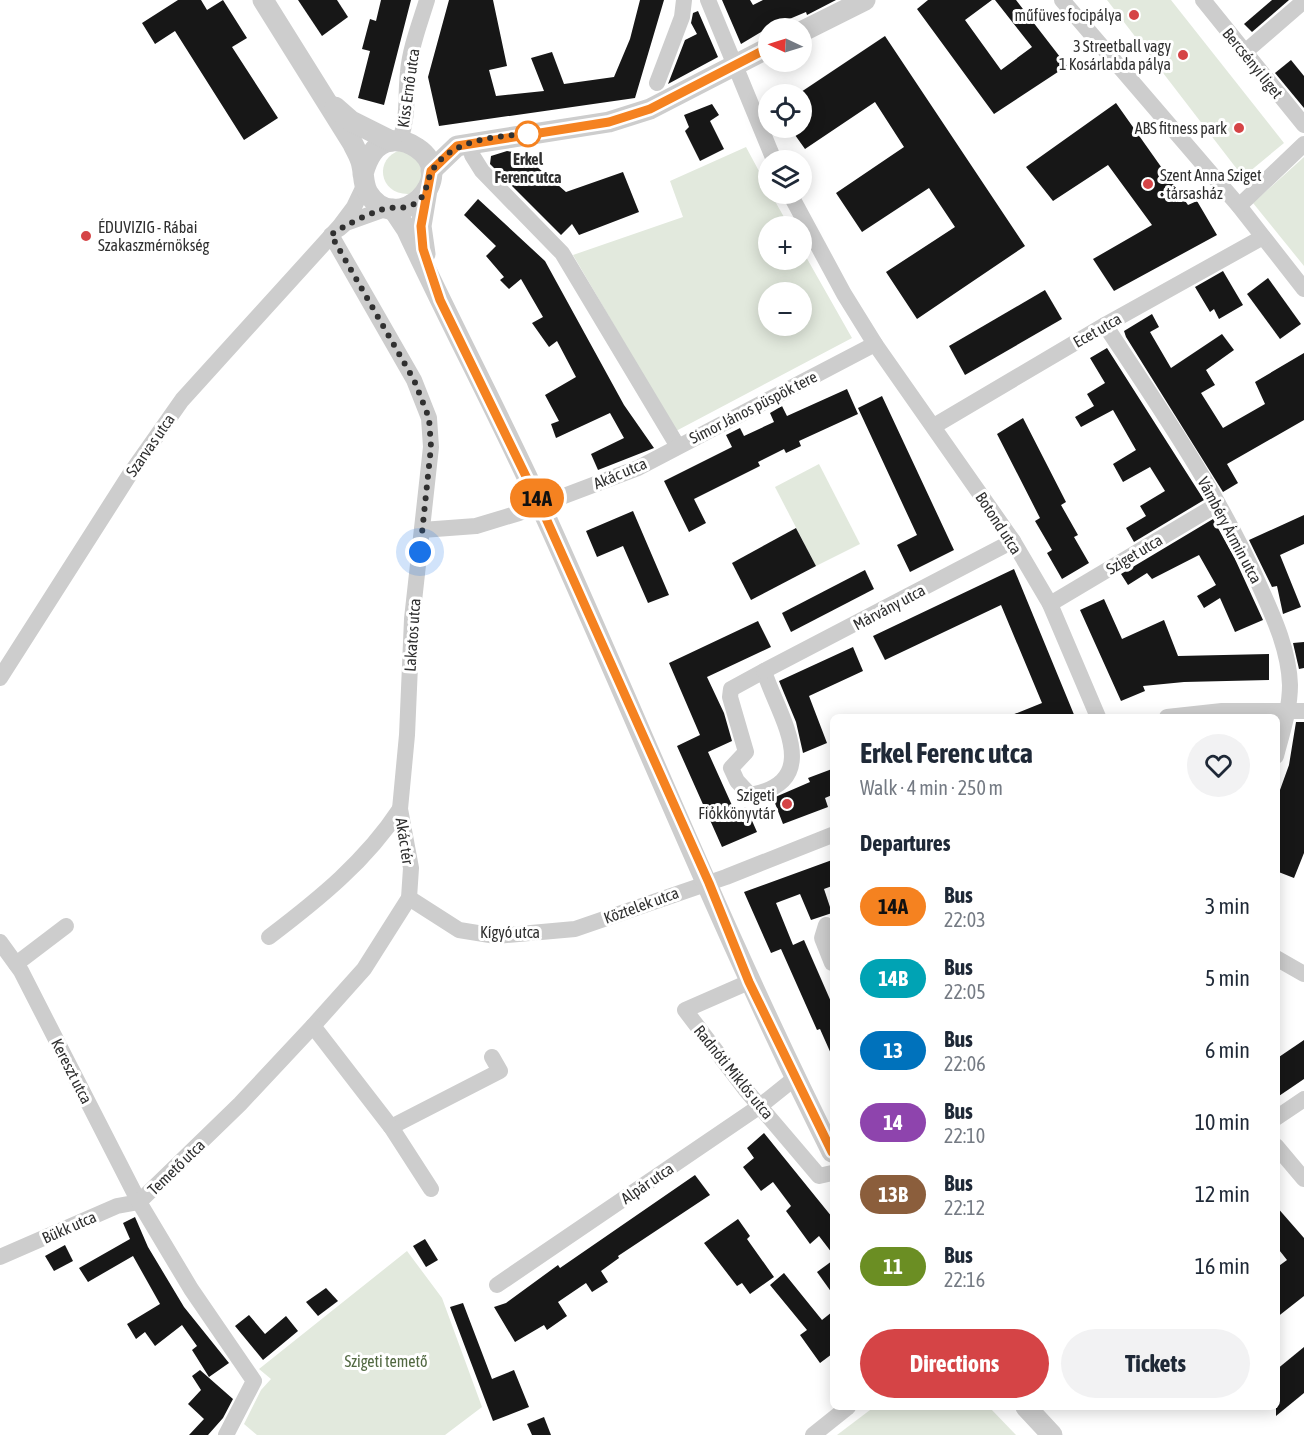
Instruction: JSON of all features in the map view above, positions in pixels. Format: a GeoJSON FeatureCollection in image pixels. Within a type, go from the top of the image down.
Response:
{"type":"FeatureCollection","features":[{"type":"Feature","properties":{"kind":"street"},"geometry":{"type":"LineString","coordinates":[[263,0],[353,144],[368,193],[378,203],[391,208],[405,208],[414,204],[453,148],[609,122],[650,109],[758,53]]}},
{"type":"Feature","properties":{"kind":"street","name":"Kiss Ernő utca"},"geometry":{"type":"LineString","coordinates":[[395,141],[408,110],[408,71],[427,0]]}},
{"type":"Feature","properties":{"kind":"street"},"geometry":{"type":"LineString","coordinates":[[657,83],[682,17],[684,0]]}},
{"type":"Feature","properties":{"kind":"street"},"geometry":{"type":"LineString","coordinates":[[708,0],[770,150]]}},
{"type":"Feature","properties":{"kind":"street"},"geometry":{"type":"LineString","coordinates":[[812,26],[864,0]]}},
{"type":"Feature","properties":{"kind":"street"},"geometry":{"type":"LineString","coordinates":[[1062,0],[1239,206],[1304,289]]}},
{"type":"Feature","properties":{"kind":"street","name":"Bercsényi liget"},"geometry":{"type":"LineString","coordinates":[[1203,0],[1304,125]]}},
{"type":"Feature","properties":{"kind":"street"},"geometry":{"type":"LineString","coordinates":[[1245,52],[1304,1]]}},
{"type":"Feature","properties":{"kind":"street"},"geometry":{"type":"LineString","coordinates":[[318,90],[351,121],[395,141],[411,144],[427,155],[429,181],[421,226],[423,249],[440,300]]}},
{"type":"Feature","properties":{"kind":"street"},"geometry":{"type":"LineString","coordinates":[[364,179],[368,159],[374,150],[395,141]]}},
{"type":"Feature","properties":{"kind":"street","name":"Simor János püspök tere"},"geometry":{"type":"LineString","coordinates":[[473,144],[472,155],[483,171],[562,253],[677,446],[875,344]]}},
{"type":"Feature","properties":{"kind":"street"},"geometry":{"type":"LineString","coordinates":[[1239,206],[1304,144]]}},
{"type":"Feature","properties":{"kind":"street","name":"Szarvas utca"},"geometry":{"type":"LineString","coordinates":[[0,678],[130,474],[182,400],[331,235],[354,207],[364,179]]}},
{"type":"Feature","properties":{"kind":"street"},"geometry":{"type":"LineString","coordinates":[[795,204],[844,294],[875,344]]}},
{"type":"Feature","properties":{"kind":"street"},"geometry":{"type":"LineString","coordinates":[[391,208],[440,300],[540,505],[709,883],[749,982],[830,1148]]}},
{"type":"Feature","properties":{"kind":"street","name":"Szarvas utca"},"geometry":{"type":"LineString","coordinates":[[331,235],[346,224],[391,208]]}},
{"type":"Feature","properties":{"kind":"street","name":"Lakatos utca"},"geometry":{"type":"LineString","coordinates":[[331,235],[414,380],[429,418],[431,447],[412,619],[407,735],[400,809]]}},
{"type":"Feature","properties":{"kind":"street","name":"Ecet utca"},"geometry":{"type":"LineString","coordinates":[[934,426],[1105,325],[1263,237]]}},
{"type":"Feature","properties":{"kind":"street","name":"Vámbéry Ármin utca"},"geometry":{"type":"LineString","coordinates":[[1105,325],[1218,504],[1246,555],[1278,627],[1296,710],[1280,747]]}},
{"type":"Feature","properties":{"kind":"street","name":"Botond utca"},"geometry":{"type":"LineString","coordinates":[[875,344],[1013,541],[1050,604],[1097,714]]}},
{"type":"Feature","properties":{"kind":"street","name":"Akác utca"},"geometry":{"type":"LineString","coordinates":[[422,530],[476,526],[540,505],[638,468],[677,446]]}},
{"type":"Feature","properties":{"kind":"street","name":"Sziget utca"},"geometry":{"type":"LineString","coordinates":[[1050,604],[1218,504]]}},
{"type":"Feature","properties":{"kind":"street","name":"Márvány utca"},"geometry":{"type":"LineString","coordinates":[[764,670],[791,738],[794,757],[784,777],[766,792],[750,795],[737,781],[731,768],[746,752],[730,697],[731,688],[764,670],[1013,541]]}},
{"type":"Feature","properties":{"kind":"street"},"geometry":{"type":"LineString","coordinates":[[1194,714],[1222,711],[1296,710]]}},
{"type":"Feature","properties":{"kind":"street","name":"Akác tér"},"geometry":{"type":"LineString","coordinates":[[314,1026],[364,969],[409,898],[411,868],[400,809]]}},
{"type":"Feature","properties":{"kind":"street","name":"Akác tér"},"geometry":{"type":"LineString","coordinates":[[269,937],[309,907],[360,861],[400,809]]}},
{"type":"Feature","properties":{"kind":"street","name":"Köztelek utca"},"geometry":{"type":"LineString","coordinates":[[550,933],[575,929],[709,883],[830,836]]}},
{"type":"Feature","properties":{"kind":"street","name":"Kígyó utca"},"geometry":{"type":"LineString","coordinates":[[409,898],[459,930],[496,936],[550,933]]}},
{"type":"Feature","properties":{"kind":"street"},"geometry":{"type":"LineString","coordinates":[[826,925],[822,938],[830,958]]}},
{"type":"Feature","properties":{"kind":"street"},"geometry":{"type":"LineString","coordinates":[[16,964],[66,926]]}},
{"type":"Feature","properties":{"kind":"street","name":"Kereszt utca"},"geometry":{"type":"LineString","coordinates":[[0,942],[16,964],[139,1202]]}},
{"type":"Feature","properties":{"kind":"street"},"geometry":{"type":"LineString","coordinates":[[1280,960],[1304,974]]}},
{"type":"Feature","properties":{"kind":"street","name":"Radnóti Miklós utca"},"geometry":{"type":"LineString","coordinates":[[749,982],[685,1010],[760,1106],[819,1176],[830,1173]]}},
{"type":"Feature","properties":{"kind":"street"},"geometry":{"type":"LineString","coordinates":[[314,1026],[391,1127],[431,1189]]}},
{"type":"Feature","properties":{"kind":"street","name":"Temető utca"},"geometry":{"type":"LineString","coordinates":[[226,1435],[254,1381],[191,1289],[139,1202],[240,1104],[314,1026]]}},
{"type":"Feature","properties":{"kind":"street"},"geometry":{"type":"LineString","coordinates":[[391,1127],[500,1071],[492,1057]]}},
{"type":"Feature","properties":{"kind":"street","name":"Alpár utca"},"geometry":{"type":"LineString","coordinates":[[497,1285],[760,1106],[795,1077]]}},
{"type":"Feature","properties":{"kind":"street"},"geometry":{"type":"LineString","coordinates":[[1280,1115],[1304,1099]]}},
{"type":"Feature","properties":{"kind":"street"},"geometry":{"type":"LineString","coordinates":[[1280,1151],[1304,1179]]}},
{"type":"Feature","properties":{"kind":"street","name":"Bükk utca"},"geometry":{"type":"LineString","coordinates":[[0,1257],[117,1206],[139,1202]]}},
{"type":"Feature","properties":{"kind":"street"},"geometry":{"type":"LineString","coordinates":[[813,1435],[844,1410]]}},
{"type":"Feature","properties":{"kind":"street"},"geometry":{"type":"LineString","coordinates":[[1029,1410],[1052,1435]]}},
{"type":"Feature","properties":{"kind":"green space"},"geometry":{"type":"Polygon","coordinates":[[[1107,0],[1171,0],[1284,143],[1243,177],[1107,0]]]}},
{"type":"Feature","properties":{"kind":"green space"},"geometry":{"type":"Polygon","coordinates":[[[746,147],[758,169],[758,204],[777,204],[783,216],[758,216],[758,270],[812,270],[812,267],[852,338],[676,431],[573,255],[683,217],[670,181],[746,147]]]}},
{"type":"Feature","properties":{"kind":"green space"},"geometry":{"type":"Polygon","coordinates":[[[401,150],[416,153],[426,179],[409,194],[391,189],[383,175],[386,160],[401,150]]]}},
{"type":"Feature","properties":{"kind":"green space"},"geometry":{"type":"Polygon","coordinates":[[[1304,157],[1304,266],[1253,203],[1304,157]]]}},
{"type":"Feature","properties":{"kind":"green space"},"geometry":{"type":"Polygon","coordinates":[[[819,464],[860,544],[816,566],[775,487],[819,464]]]}},
{"type":"Feature","properties":{"kind":"green space","name":"Szigeti temető"},"geometry":{"type":"Polygon","coordinates":[[[407,1251],[442,1298],[482,1407],[445,1435],[257,1435],[244,1424],[261,1390],[271,1379],[259,1369],[407,1251]]]}},
{"type":"Feature","properties":{"kind":"green space"},"geometry":{"type":"Polygon","coordinates":[[[870,1410],[992,1410],[1016,1435],[837,1435],[870,1410]]]}},
{"type":"Feature","properties":{"kind":"building"},"geometry":{"type":"Polygon","coordinates":[[[178,0],[201,0],[207,10],[223,0],[247,38],[232,47],[278,118],[244,140],[175,31],[155,44],[142,23],[178,0]]]}},
{"type":"Feature","properties":{"kind":"building"},"geometry":{"type":"Polygon","coordinates":[[[298,0],[337,0],[348,17],[322,36],[298,0]]]}},
{"type":"Feature","properties":{"kind":"building"},"geometry":{"type":"Polygon","coordinates":[[[381,0],[411,0],[384,105],[358,98],[370,51],[362,49],[370,19],[376,21],[381,0]]]}},
{"type":"Feature","properties":{"kind":"building"},"geometry":{"type":"Polygon","coordinates":[[[449,0],[493,0],[507,66],[489,70],[496,96],[544,91],[531,58],[552,52],[564,84],[614,77],[630,39],[640,0],[664,0],[635,98],[439,126],[428,77],[449,0]]]}},
{"type":"Feature","properties":{"kind":"building"},"geometry":{"type":"Polygon","coordinates":[[[722,0],[750,0],[753,5],[763,0],[836,0],[807,15],[806,12],[792,18],[758,18],[758,34],[741,44],[722,0]]]}},
{"type":"Feature","properties":{"kind":"building"},"geometry":{"type":"Polygon","coordinates":[[[928,0],[992,0],[965,20],[1001,70],[1032,47],[995,0],[1016,0],[1067,66],[994,114],[917,9],[928,0]]]}},
{"type":"Feature","properties":{"kind":"building"},"geometry":{"type":"Polygon","coordinates":[[[1272,0],[1289,0],[1252,32],[1244,24],[1272,0]]]}},
{"type":"Feature","properties":{"kind":"building"},"geometry":{"type":"Polygon","coordinates":[[[698,11],[718,57],[668,84],[685,40],[697,34],[691,23],[693,13],[698,11]]]}},
{"type":"Feature","properties":{"kind":"building"},"geometry":{"type":"Polygon","coordinates":[[[885,36],[1025,246],[917,319],[886,272],[955,227],[929,188],[862,232],[836,193],[904,147],[875,102],[805,149],[797,138],[812,138],[812,85],[885,36]]]}},
{"type":"Feature","properties":{"kind":"building"},"geometry":{"type":"Polygon","coordinates":[[[1291,60],[1304,76],[1304,108],[1275,73],[1291,60]]]}},
{"type":"Feature","properties":{"kind":"building","name":"Szent Anna Sziget - társasház"},"geometry":{"type":"Polygon","coordinates":[[[1116,103],[1188,205],[1197,201],[1217,235],[1114,291],[1093,259],[1152,225],[1108,165],[1053,201],[1026,167],[1116,103]]]}},
{"type":"Feature","properties":{"kind":"building"},"geometry":{"type":"Polygon","coordinates":[[[712,104],[719,115],[710,121],[724,149],[700,161],[685,131],[689,127],[684,115],[712,104]]]}},
{"type":"Feature","properties":{"kind":"building"},"geometry":{"type":"Polygon","coordinates":[[[507,151],[521,153],[566,192],[623,172],[639,212],[579,235],[572,224],[561,235],[490,164],[491,156],[507,151]]]}},
{"type":"Feature","properties":{"kind":"building"},"geometry":{"type":"Polygon","coordinates":[[[478,199],[545,261],[624,405],[654,448],[598,470],[591,454],[624,438],[610,413],[556,438],[551,424],[559,421],[545,395],[576,377],[557,341],[549,347],[532,323],[543,317],[521,279],[509,289],[500,280],[504,277],[486,256],[496,246],[464,215],[478,199]]]}},
{"type":"Feature","properties":{"kind":"building"},"geometry":{"type":"Polygon","coordinates":[[[1223,271],[1243,305],[1219,319],[1214,309],[1210,312],[1195,287],[1223,271]]]}},
{"type":"Feature","properties":{"kind":"building"},"geometry":{"type":"Polygon","coordinates":[[[1268,278],[1301,324],[1280,339],[1247,294],[1268,278]]]}},
{"type":"Feature","properties":{"kind":"building"},"geometry":{"type":"Polygon","coordinates":[[[1045,290],[1062,319],[965,375],[949,346],[1045,290]]]}},
{"type":"Feature","properties":{"kind":"building"},"geometry":{"type":"Polygon","coordinates":[[[1152,314],[1159,327],[1150,332],[1171,368],[1222,334],[1234,350],[1206,370],[1215,385],[1201,393],[1223,428],[1265,404],[1255,382],[1304,353],[1304,420],[1227,464],[1238,483],[1223,492],[1126,337],[1124,331],[1152,314]]]}},
{"type":"Feature","properties":{"kind":"building"},"geometry":{"type":"Polygon","coordinates":[[[1107,348],[1204,500],[1134,542],[1126,528],[1146,516],[1140,506],[1165,491],[1150,467],[1123,482],[1113,464],[1136,450],[1113,410],[1081,427],[1075,417],[1094,406],[1087,394],[1105,383],[1090,358],[1107,348]]]}},
{"type":"Feature","properties":{"kind":"building"},"geometry":{"type":"Polygon","coordinates":[[[847,389],[858,414],[799,441],[801,446],[786,453],[784,449],[758,462],[760,466],[694,499],[706,523],[689,532],[664,481],[732,447],[726,435],[740,428],[744,436],[774,422],[770,413],[782,406],[787,416],[847,389]]]}},
{"type":"Feature","properties":{"kind":"building"},"geometry":{"type":"Polygon","coordinates":[[[882,396],[954,550],[910,572],[897,545],[917,535],[858,408],[882,396]]]}},
{"type":"Feature","properties":{"kind":"building"},"geometry":{"type":"Polygon","coordinates":[[[1023,418],[1066,502],[1061,505],[1078,535],[1074,537],[1089,563],[1062,579],[1047,553],[1052,550],[1035,521],[1040,518],[997,434],[1023,418]]]}},
{"type":"Feature","properties":{"kind":"building"},"geometry":{"type":"Polygon","coordinates":[[[633,511],[669,595],[648,603],[623,546],[597,557],[586,531],[633,511]]]}},
{"type":"Feature","properties":{"kind":"building"},"geometry":{"type":"Polygon","coordinates":[[[1304,515],[1304,544],[1280,555],[1301,607],[1283,614],[1277,586],[1272,587],[1249,540],[1304,515]]]}},
{"type":"Feature","properties":{"kind":"building"},"geometry":{"type":"Polygon","coordinates":[[[1213,519],[1235,559],[1263,620],[1235,632],[1220,598],[1204,608],[1197,596],[1216,585],[1199,555],[1152,579],[1147,573],[1128,585],[1121,574],[1213,519]]]}},
{"type":"Feature","properties":{"kind":"building"},"geometry":{"type":"Polygon","coordinates":[[[796,528],[816,566],[751,600],[732,563],[796,528]]]}},
{"type":"Feature","properties":{"kind":"building"},"geometry":{"type":"Polygon","coordinates":[[[1014,569],[1074,714],[1014,714],[1042,703],[1001,605],[885,660],[873,636],[1014,569]]]}},
{"type":"Feature","properties":{"kind":"building"},"geometry":{"type":"Polygon","coordinates":[[[865,570],[874,589],[791,632],[782,613],[865,570]]]}},
{"type":"Feature","properties":{"kind":"building"},"geometry":{"type":"Polygon","coordinates":[[[1104,599],[1122,639],[1164,620],[1178,656],[1269,654],[1269,680],[1184,682],[1143,686],[1145,691],[1121,701],[1080,610],[1104,599]]]}},
{"type":"Feature","properties":{"kind":"building"},"geometry":{"type":"Polygon","coordinates":[[[758,621],[771,647],[707,677],[724,713],[732,741],[708,752],[735,812],[746,807],[757,832],[722,847],[677,746],[700,735],[669,663],[758,621]]]}},
{"type":"Feature","properties":{"kind":"building"},"geometry":{"type":"Polygon","coordinates":[[[1304,642],[1304,668],[1299,669],[1293,643],[1304,642]]]}},
{"type":"Feature","properties":{"kind":"building"},"geometry":{"type":"Polygon","coordinates":[[[853,647],[863,671],[809,696],[827,743],[803,753],[796,722],[779,681],[853,647]]]}},
{"type":"Feature","properties":{"kind":"building"},"geometry":{"type":"Polygon","coordinates":[[[1296,722],[1304,722],[1304,853],[1294,878],[1280,873],[1280,790],[1289,765],[1296,722]]]}},
{"type":"Feature","properties":{"kind":"building"},"geometry":{"type":"Polygon","coordinates":[[[830,770],[830,796],[825,798],[828,807],[783,824],[773,798],[810,782],[808,778],[830,770]]]}},
{"type":"Feature","properties":{"kind":"building"},"geometry":{"type":"Polygon","coordinates":[[[830,861],[830,887],[824,889],[830,914],[811,920],[800,894],[776,903],[793,945],[804,940],[830,999],[830,1052],[820,1029],[817,1030],[781,949],[771,953],[744,892],[830,861]]]}},
{"type":"Feature","properties":{"kind":"building"},"geometry":{"type":"Polygon","coordinates":[[[1304,1040],[1304,1079],[1280,1095],[1280,1056],[1304,1040]]]}},
{"type":"Feature","properties":{"kind":"building"},"geometry":{"type":"Polygon","coordinates":[[[764,1133],[830,1215],[830,1250],[819,1236],[810,1244],[786,1211],[791,1206],[773,1182],[761,1191],[743,1167],[754,1158],[747,1148],[764,1133]]]}},
{"type":"Feature","properties":{"kind":"building"},"geometry":{"type":"Polygon","coordinates":[[[695,1175],[710,1195],[618,1256],[619,1258],[601,1271],[608,1282],[592,1292],[586,1283],[558,1302],[567,1316],[547,1330],[544,1325],[515,1342],[494,1307],[506,1303],[558,1265],[560,1268],[695,1175]]]}},
{"type":"Feature","properties":{"kind":"building"},"geometry":{"type":"Polygon","coordinates":[[[1280,1211],[1304,1238],[1304,1296],[1280,1315],[1280,1265],[1287,1260],[1280,1251],[1280,1211]]]}},
{"type":"Feature","properties":{"kind":"building"},"geometry":{"type":"Polygon","coordinates":[[[135,1217],[148,1247],[184,1307],[229,1363],[209,1377],[192,1350],[197,1346],[182,1325],[155,1346],[145,1332],[136,1339],[127,1324],[160,1304],[133,1256],[88,1282],[79,1268],[130,1239],[123,1223],[135,1217]]]}},
{"type":"Feature","properties":{"kind":"building"},"geometry":{"type":"Polygon","coordinates":[[[738,1219],[750,1236],[747,1239],[774,1277],[750,1294],[742,1283],[737,1286],[704,1243],[738,1219]]]}},
{"type":"Feature","properties":{"kind":"building"},"geometry":{"type":"Polygon","coordinates":[[[425,1239],[438,1260],[426,1267],[413,1246],[425,1239]]]}},
{"type":"Feature","properties":{"kind":"building"},"geometry":{"type":"Polygon","coordinates":[[[65,1245],[73,1261],[54,1271],[45,1256],[65,1245]]]}},
{"type":"Feature","properties":{"kind":"building"},"geometry":{"type":"Polygon","coordinates":[[[830,1262],[830,1290],[817,1272],[830,1262]]]}},
{"type":"Feature","properties":{"kind":"building"},"geometry":{"type":"Polygon","coordinates":[[[784,1273],[822,1320],[830,1314],[830,1356],[820,1363],[800,1335],[807,1330],[770,1285],[784,1273]]]}},
{"type":"Feature","properties":{"kind":"building"},"geometry":{"type":"Polygon","coordinates":[[[326,1288],[338,1301],[318,1316],[306,1302],[326,1288]]]}},
{"type":"Feature","properties":{"kind":"building"},"geometry":{"type":"Polygon","coordinates":[[[463,1303],[492,1379],[514,1370],[529,1407],[493,1421],[450,1307],[463,1303]]]}},
{"type":"Feature","properties":{"kind":"building"},"geometry":{"type":"Polygon","coordinates":[[[249,1315],[265,1334],[286,1316],[298,1331],[263,1360],[235,1326],[249,1315]]]}},
{"type":"Feature","properties":{"kind":"building"},"geometry":{"type":"Polygon","coordinates":[[[1304,1347],[1304,1393],[1276,1416],[1276,1410],[1280,1410],[1280,1367],[1304,1347]]]}},
{"type":"Feature","properties":{"kind":"building"},"geometry":{"type":"Polygon","coordinates":[[[200,1370],[233,1399],[223,1418],[208,1435],[189,1435],[204,1419],[188,1404],[201,1390],[192,1376],[200,1370]]]}},
{"type":"Feature","properties":{"kind":"building"},"geometry":{"type":"Polygon","coordinates":[[[544,1417],[551,1435],[532,1435],[527,1424],[544,1417]]]}},
{"type":"Feature","properties":{"kind":"bus line","name":"14A"},"geometry":{"type":"LineString","coordinates":[[758,53],[650,109],[609,122],[503,137],[453,148],[431,171],[421,226],[423,249],[440,300],[540,505],[709,883],[749,982],[830,1148]]}},
{"type":"Feature","properties":{"kind":"place","name":"műfüves focipálya"},"geometry":{"type":"Point","coordinates":[1134,15]}},
{"type":"Feature","properties":{"kind":"place","name":"3 Streetball vagy 1 Kosárlabda pálya"},"geometry":{"type":"Point","coordinates":[1183,55]}},
{"type":"Feature","properties":{"kind":"place","name":"ABS fitness park"},"geometry":{"type":"Point","coordinates":[1239,128]}},
{"type":"Feature","properties":{"kind":"place","name":"Erkel Ferenc utca"},"geometry":{"type":"Point","coordinates":[528,134]}},
{"type":"Feature","properties":{"kind":"place","name":"Szent Anna Sziget - társasház"},"geometry":{"type":"Point","coordinates":[1148,184]}},
{"type":"Feature","properties":{"kind":"place","name":"ÉDUVIZIG - Rábai Szakaszmérnökség"},"geometry":{"type":"Point","coordinates":[86,236]}},
{"type":"Feature","properties":{"kind":"place","name":"Szigeti Fiókkönyvtár"},"geometry":{"type":"Point","coordinates":[787,804]}},
{"type":"Feature","properties":{"kind":"route"},"geometry":{"type":"LineString","coordinates":[[420,552],[431,447],[429,418],[414,380],[331,235],[346,224],[362,220],[388,208],[405,208],[414,204],[427,190],[431,171],[453,148],[528,134]]}}]}
